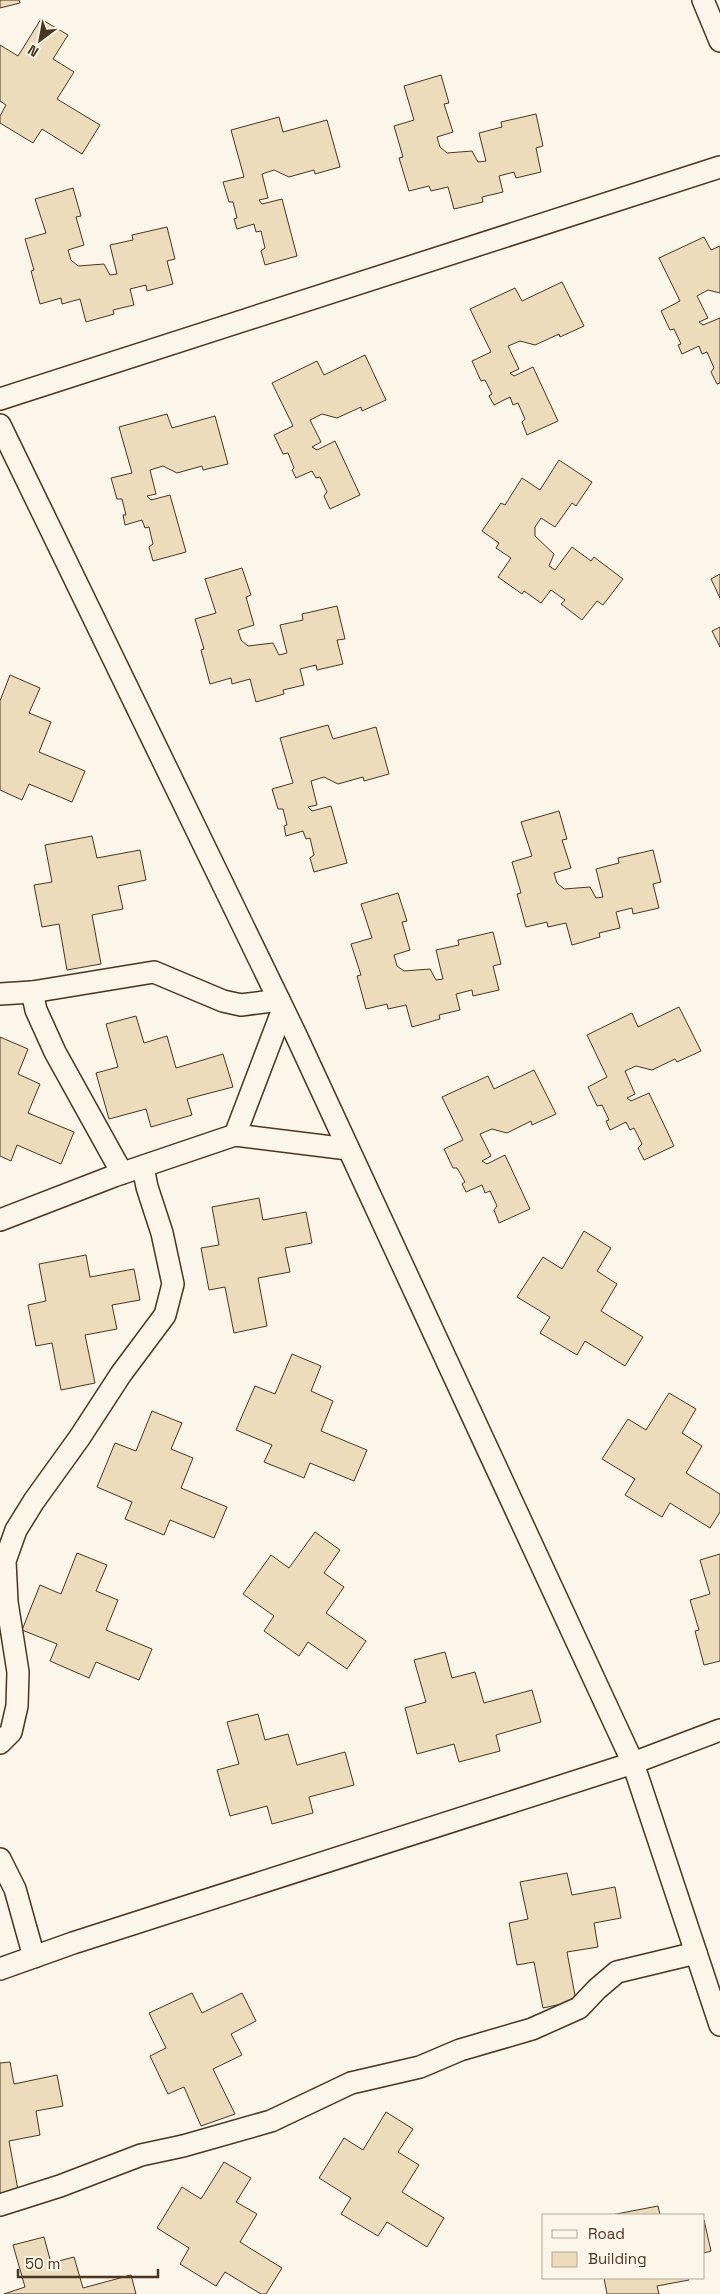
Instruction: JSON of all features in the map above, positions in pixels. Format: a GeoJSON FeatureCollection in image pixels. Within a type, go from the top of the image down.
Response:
{"type":"FeatureCollection","features":[{"type":"Feature","properties":{"kind":"street"},"geometry":{"type":"LineString","coordinates":[[704,0],[720,41]]}},
{"type":"Feature","properties":{"kind":"street"},"geometry":{"type":"LineString","coordinates":[[0,399],[720,167]]}},
{"type":"Feature","properties":{"kind":"street"},"geometry":{"type":"LineString","coordinates":[[0,425],[281,1005],[633,1763],[720,2025]]}},
{"type":"Feature","properties":{"kind":"street"},"geometry":{"type":"LineString","coordinates":[[0,994],[32,992],[154,972],[223,1001],[241,1005],[281,1005]]}},
{"type":"Feature","properties":{"kind":"street"},"geometry":{"type":"LineString","coordinates":[[0,1743],[11,1732],[17,1706],[18,1672],[6,1602],[5,1561],[16,1530],[121,1374],[165,1315],[174,1284],[162,1233],[147,1188],[132,1170],[55,1052],[36,1010],[32,992]]}},
{"type":"Feature","properties":{"kind":"street"},"geometry":{"type":"LineString","coordinates":[[236,1135],[281,1005]]}},
{"type":"Feature","properties":{"kind":"street"},"geometry":{"type":"LineString","coordinates":[[0,1220],[132,1170],[236,1135],[348,1149]]}},
{"type":"Feature","properties":{"kind":"street"},"geometry":{"type":"LineString","coordinates":[[0,1969],[633,1763],[720,1730]]}},
{"type":"Feature","properties":{"kind":"street"},"geometry":{"type":"LineString","coordinates":[[0,1859],[15,1890],[34,1957]]}},
{"type":"Feature","properties":{"kind":"street"},"geometry":{"type":"LineString","coordinates":[[0,2205],[60,2186],[141,2155],[183,2146],[271,2121],[351,2083],[420,2066],[460,2050],[532,2029],[579,2008],[617,1972],[696,1953]]}},
{"type":"Feature","properties":{"kind":"building"},"geometry":{"type":"Polygon","coordinates":[[[0,0],[19,0],[20,3],[0,8],[0,0]]]}},
{"type":"Feature","properties":{"kind":"building"},"geometry":{"type":"Polygon","coordinates":[[[41,19],[68,35],[53,59],[74,72],[57,99],[100,125],[82,154],[42,129],[33,143],[0,123],[0,116],[6,105],[0,101],[0,45],[18,56],[41,19]]]}},
{"type":"Feature","properties":{"kind":"building"},"geometry":{"type":"Polygon","coordinates":[[[441,75],[449,103],[444,104],[453,132],[437,137],[440,147],[447,153],[472,151],[478,162],[486,161],[479,133],[502,127],[501,122],[536,114],[543,146],[536,148],[541,172],[516,178],[514,172],[499,176],[503,192],[482,197],[483,202],[454,209],[448,187],[431,191],[429,186],[409,191],[399,158],[403,157],[394,126],[414,120],[404,86],[441,75]]]}},
{"type":"Feature","properties":{"kind":"building"},"geometry":{"type":"Polygon","coordinates":[[[279,117],[283,132],[327,120],[340,167],[315,174],[314,170],[289,177],[274,170],[262,174],[268,198],[259,200],[262,204],[282,199],[297,256],[265,265],[261,251],[265,248],[261,231],[256,232],[254,224],[237,229],[234,219],[237,218],[233,202],[229,202],[223,182],[244,177],[231,130],[279,117]]]}},
{"type":"Feature","properties":{"kind":"building"},"geometry":{"type":"Polygon","coordinates":[[[73,188],[81,216],[76,217],[84,245],[68,250],[71,260],[78,266],[104,264],[110,275],[117,274],[110,245],[133,240],[132,235],[167,227],[175,259],[167,261],[173,284],[147,291],[146,285],[130,289],[134,305],[113,310],[114,314],[86,322],[80,299],[62,304],[61,298],[40,304],[31,271],[34,270],[25,239],[46,233],[35,199],[73,188]]]}},
{"type":"Feature","properties":{"kind":"building"},"geometry":{"type":"Polygon","coordinates":[[[704,237],[711,250],[720,246],[720,293],[708,290],[697,296],[708,318],[699,322],[703,325],[720,318],[720,383],[717,384],[711,372],[714,368],[707,352],[702,354],[699,346],[682,354],[678,345],[681,344],[674,329],[670,330],[661,311],[680,301],[659,258],[704,237]]]}},
{"type":"Feature","properties":{"kind":"building"},"geometry":{"type":"Polygon","coordinates":[[[562,282],[584,326],[560,337],[559,334],[535,345],[520,341],[508,346],[519,369],[510,373],[514,376],[533,367],[558,421],[527,435],[522,422],[525,419],[518,403],[513,405],[510,397],[494,405],[489,396],[492,394],[485,380],[481,381],[472,361],[491,352],[470,309],[515,288],[522,301],[562,282]]]}},
{"type":"Feature","properties":{"kind":"building"},"geometry":{"type":"Polygon","coordinates":[[[365,355],[386,400],[362,411],[361,407],[337,418],[322,414],[310,420],[321,442],[312,447],[317,450],[335,441],[360,495],[330,509],[324,496],[327,492],[320,477],[316,478],[312,471],[296,478],[288,453],[283,454],[274,435],[293,426],[272,383],[317,361],[324,375],[365,355]]]}},
{"type":"Feature","properties":{"kind":"building"},"geometry":{"type":"Polygon","coordinates":[[[167,414],[172,428],[215,416],[228,464],[203,470],[202,466],[177,473],[163,466],[150,470],[156,494],[147,496],[151,500],[170,495],[186,552],[153,561],[149,547],[153,544],[149,527],[145,528],[142,520],[125,525],[123,515],[126,515],[122,499],[117,499],[111,478],[132,473],[119,427],[167,414]]]}},
{"type":"Feature","properties":{"kind":"building"},"geometry":{"type":"Polygon","coordinates":[[[559,460],[592,482],[576,506],[572,503],[555,527],[541,518],[535,527],[535,536],[554,554],[549,566],[555,570],[572,547],[591,561],[594,557],[623,579],[603,605],[597,601],[582,620],[561,604],[565,600],[551,590],[541,603],[524,591],[522,594],[498,577],[511,558],[496,548],[499,543],[482,531],[501,503],[505,505],[522,478],[540,490],[559,460]]]}},
{"type":"Feature","properties":{"kind":"building"},"geometry":{"type":"Polygon","coordinates":[[[242,568],[251,595],[246,597],[254,625],[238,630],[241,640],[248,646],[273,643],[279,655],[287,653],[280,625],[303,620],[302,614],[337,606],[345,639],[337,640],[343,664],[317,670],[316,665],[300,669],[304,685],[283,690],[284,694],[256,702],[250,679],[232,684],[231,678],[210,684],[201,650],[204,649],[195,619],[216,613],[205,579],[242,568]]]}},
{"type":"Feature","properties":{"kind":"building"},"geometry":{"type":"Polygon","coordinates":[[[720,574],[720,598],[711,579],[720,574]]]}},
{"type":"Feature","properties":{"kind":"building"},"geometry":{"type":"Polygon","coordinates":[[[720,627],[720,647],[712,631],[720,627]]]}},
{"type":"Feature","properties":{"kind":"building"},"geometry":{"type":"Polygon","coordinates":[[[10,675],[40,688],[29,713],[51,722],[39,752],[85,771],[72,802],[29,784],[22,800],[0,790],[0,701],[10,675]]]}},
{"type":"Feature","properties":{"kind":"building"},"geometry":{"type":"Polygon","coordinates":[[[328,725],[333,739],[376,727],[389,774],[364,781],[363,777],[338,784],[324,777],[311,781],[317,805],[308,807],[312,811],[331,806],[347,863],[314,872],[310,858],[314,855],[310,838],[306,839],[303,831],[286,836],[284,826],[287,825],[283,809],[278,809],[272,789],[293,783],[280,738],[328,725]]]}},
{"type":"Feature","properties":{"kind":"building"},"geometry":{"type":"Polygon","coordinates":[[[559,811],[567,839],[562,840],[571,868],[554,873],[557,883],[564,889],[590,887],[596,898],[603,897],[596,869],[619,863],[618,858],[653,850],[661,882],[653,884],[659,908],[633,914],[632,908],[616,912],[620,928],[599,933],[600,937],[572,945],[566,923],[548,927],[547,922],[526,927],[517,894],[521,893],[512,862],[532,856],[521,822],[559,811]]]}},
{"type":"Feature","properties":{"kind":"building"},"geometry":{"type":"Polygon","coordinates":[[[92,836],[97,858],[140,850],[146,880],[118,886],[123,909],[92,915],[101,964],[67,970],[59,924],[42,927],[34,885],[52,882],[45,845],[92,836]]]}},
{"type":"Feature","properties":{"kind":"building"},"geometry":{"type":"Polygon","coordinates":[[[398,893],[407,921],[402,922],[410,950],[394,955],[397,966],[404,971],[430,969],[436,980],[443,979],[436,950],[459,945],[458,940],[493,932],[501,964],[493,966],[499,990],[473,996],[472,990],[456,994],[460,1010],[439,1015],[440,1019],[412,1027],[406,1005],[388,1009],[387,1004],[366,1009],[357,976],[361,975],[351,944],[372,938],[361,904],[398,893]]]}},
{"type":"Feature","properties":{"kind":"building"},"geometry":{"type":"Polygon","coordinates":[[[679,1007],[701,1051],[677,1062],[675,1059],[652,1070],[636,1066],[625,1071],[635,1094],[627,1098],[631,1101],[649,1093],[674,1146],[644,1160],[638,1148],[642,1144],[634,1128],[630,1130],[626,1122],[610,1130],[606,1121],[609,1120],[602,1105],[597,1106],[588,1087],[607,1077],[587,1035],[632,1013],[638,1027],[679,1007]]]}},
{"type":"Feature","properties":{"kind":"building"},"geometry":{"type":"Polygon","coordinates":[[[136,1016],[144,1043],[167,1036],[176,1068],[223,1054],[233,1087],[187,1099],[192,1115],[151,1127],[146,1109],[109,1119],[96,1073],[118,1067],[106,1024],[136,1016]]]}},
{"type":"Feature","properties":{"kind":"building"},"geometry":{"type":"Polygon","coordinates":[[[0,1037],[28,1049],[18,1074],[40,1084],[28,1113],[74,1132],[61,1164],[17,1145],[11,1161],[0,1156],[0,1037]]]}},
{"type":"Feature","properties":{"kind":"building"},"geometry":{"type":"Polygon","coordinates":[[[534,1070],[556,1114],[532,1125],[531,1121],[507,1133],[492,1129],[480,1134],[491,1156],[482,1161],[487,1164],[505,1155],[530,1209],[499,1223],[494,1210],[497,1206],[490,1191],[485,1193],[482,1185],[466,1192],[462,1184],[465,1182],[457,1168],[453,1168],[444,1149],[463,1140],[442,1097],[488,1076],[494,1089],[534,1070]]]}},
{"type":"Feature","properties":{"kind":"building"},"geometry":{"type":"Polygon","coordinates":[[[259,1198],[263,1220],[306,1212],[312,1243],[285,1248],[290,1272],[258,1278],[267,1326],[234,1333],[225,1287],[209,1290],[201,1248],[219,1245],[212,1207],[259,1198]]]}},
{"type":"Feature","properties":{"kind":"building"},"geometry":{"type":"Polygon","coordinates":[[[584,1231],[611,1248],[597,1271],[617,1284],[601,1311],[643,1337],[625,1366],[585,1341],[577,1355],[540,1333],[550,1317],[517,1297],[543,1257],[562,1269],[584,1231]]]}},
{"type":"Feature","properties":{"kind":"building"},"geometry":{"type":"Polygon","coordinates":[[[86,1255],[90,1277],[134,1269],[140,1300],[112,1305],[117,1329],[85,1335],[95,1383],[61,1390],[52,1343],[36,1346],[28,1305],[46,1301],[39,1264],[86,1255]]]}},
{"type":"Feature","properties":{"kind":"building"},"geometry":{"type":"Polygon","coordinates":[[[292,1354],[321,1366],[311,1391],[333,1401],[321,1431],[367,1450],[354,1481],[310,1463],[304,1478],[264,1462],[272,1445],[236,1430],[255,1386],[275,1394],[292,1354]]]}},
{"type":"Feature","properties":{"kind":"building"},"geometry":{"type":"Polygon","coordinates":[[[669,1393],[696,1409],[682,1433],[702,1446],[686,1473],[720,1494],[720,1512],[710,1528],[670,1503],[662,1517],[625,1495],[635,1479],[602,1459],[628,1419],[646,1430],[669,1393]]]}},
{"type":"Feature","properties":{"kind":"building"},"geometry":{"type":"Polygon","coordinates":[[[152,1411],[182,1423],[171,1449],[193,1458],[181,1488],[227,1507],[214,1538],[170,1520],[164,1535],[125,1519],[132,1502],[97,1487],[115,1443],[136,1451],[152,1411]]]}},
{"type":"Feature","properties":{"kind":"building"},"geometry":{"type":"Polygon","coordinates":[[[315,1532],[340,1550],[324,1573],[344,1587],[326,1613],[366,1641],[347,1669],[308,1642],[299,1656],[264,1631],[274,1616],[243,1594],[271,1555],[289,1568],[315,1532]]]}},
{"type":"Feature","properties":{"kind":"building"},"geometry":{"type":"Polygon","coordinates":[[[77,1553],[107,1565],[96,1591],[118,1600],[106,1630],[152,1649],[139,1680],[96,1662],[89,1678],[50,1661],[57,1644],[22,1630],[40,1585],[61,1594],[77,1553]]]}},
{"type":"Feature","properties":{"kind":"building"},"geometry":{"type":"Polygon","coordinates":[[[720,1554],[720,1661],[704,1665],[695,1631],[699,1630],[690,1600],[710,1594],[700,1560],[720,1554]]]}},
{"type":"Feature","properties":{"kind":"building"},"geometry":{"type":"Polygon","coordinates":[[[445,1652],[452,1678],[475,1672],[484,1703],[532,1690],[541,1722],[496,1735],[500,1751],[459,1762],[454,1744],[417,1754],[405,1708],[426,1702],[414,1660],[445,1652]]]}},
{"type":"Feature","properties":{"kind":"building"},"geometry":{"type":"Polygon","coordinates":[[[258,1714],[265,1740],[288,1734],[297,1765],[345,1752],[354,1785],[309,1797],[313,1813],[272,1824],[267,1806],[230,1816],[217,1770],[239,1764],[227,1722],[258,1714]]]}},
{"type":"Feature","properties":{"kind":"building"},"geometry":{"type":"Polygon","coordinates":[[[567,1873],[572,1895],[615,1887],[621,1918],[594,1923],[598,1947],[567,1952],[576,2001],[543,2008],[534,1962],[517,1965],[509,1923],[528,1919],[520,1882],[567,1873]]]}},
{"type":"Feature","properties":{"kind":"building"},"geometry":{"type":"Polygon","coordinates":[[[192,1993],[202,2013],[242,1993],[256,2021],[231,2034],[242,2055],[213,2069],[235,2114],[201,2126],[184,2087],[168,2094],[150,2056],[166,2048],[149,2013],[192,1993]]]}},
{"type":"Feature","properties":{"kind":"building"},"geometry":{"type":"Polygon","coordinates":[[[10,2062],[14,2084],[57,2075],[63,2106],[36,2111],[40,2135],[9,2141],[18,2190],[0,2193],[0,2063],[10,2062]]]}},
{"type":"Feature","properties":{"kind":"building"},"geometry":{"type":"Polygon","coordinates":[[[386,2112],[413,2129],[398,2152],[419,2165],[402,2192],[444,2218],[427,2247],[387,2222],[378,2236],[341,2214],[351,2198],[319,2178],[344,2138],[363,2150],[386,2112]]]}},
{"type":"Feature","properties":{"kind":"building"},"geometry":{"type":"Polygon","coordinates":[[[224,2162],[251,2178],[236,2202],[257,2214],[240,2242],[282,2268],[266,2294],[261,2294],[225,2272],[216,2286],[180,2264],[189,2248],[157,2228],[182,2187],[201,2199],[224,2162]]]}},
{"type":"Feature","properties":{"kind":"building"},"geometry":{"type":"Polygon","coordinates":[[[658,2206],[660,2214],[616,2214],[658,2206]]]}},
{"type":"Feature","properties":{"kind":"building"},"geometry":{"type":"Polygon","coordinates":[[[705,2224],[711,2251],[705,2253],[705,2224]]]}},
{"type":"Feature","properties":{"kind":"building"},"geometry":{"type":"Polygon","coordinates":[[[44,2237],[51,2263],[74,2257],[83,2288],[131,2275],[136,2294],[4,2294],[25,2287],[13,2245],[44,2237]]]}},
{"type":"Feature","properties":{"kind":"building"},"geometry":{"type":"Polygon","coordinates":[[[604,2279],[689,2280],[657,2286],[659,2294],[607,2294],[604,2279]]]}}]}
